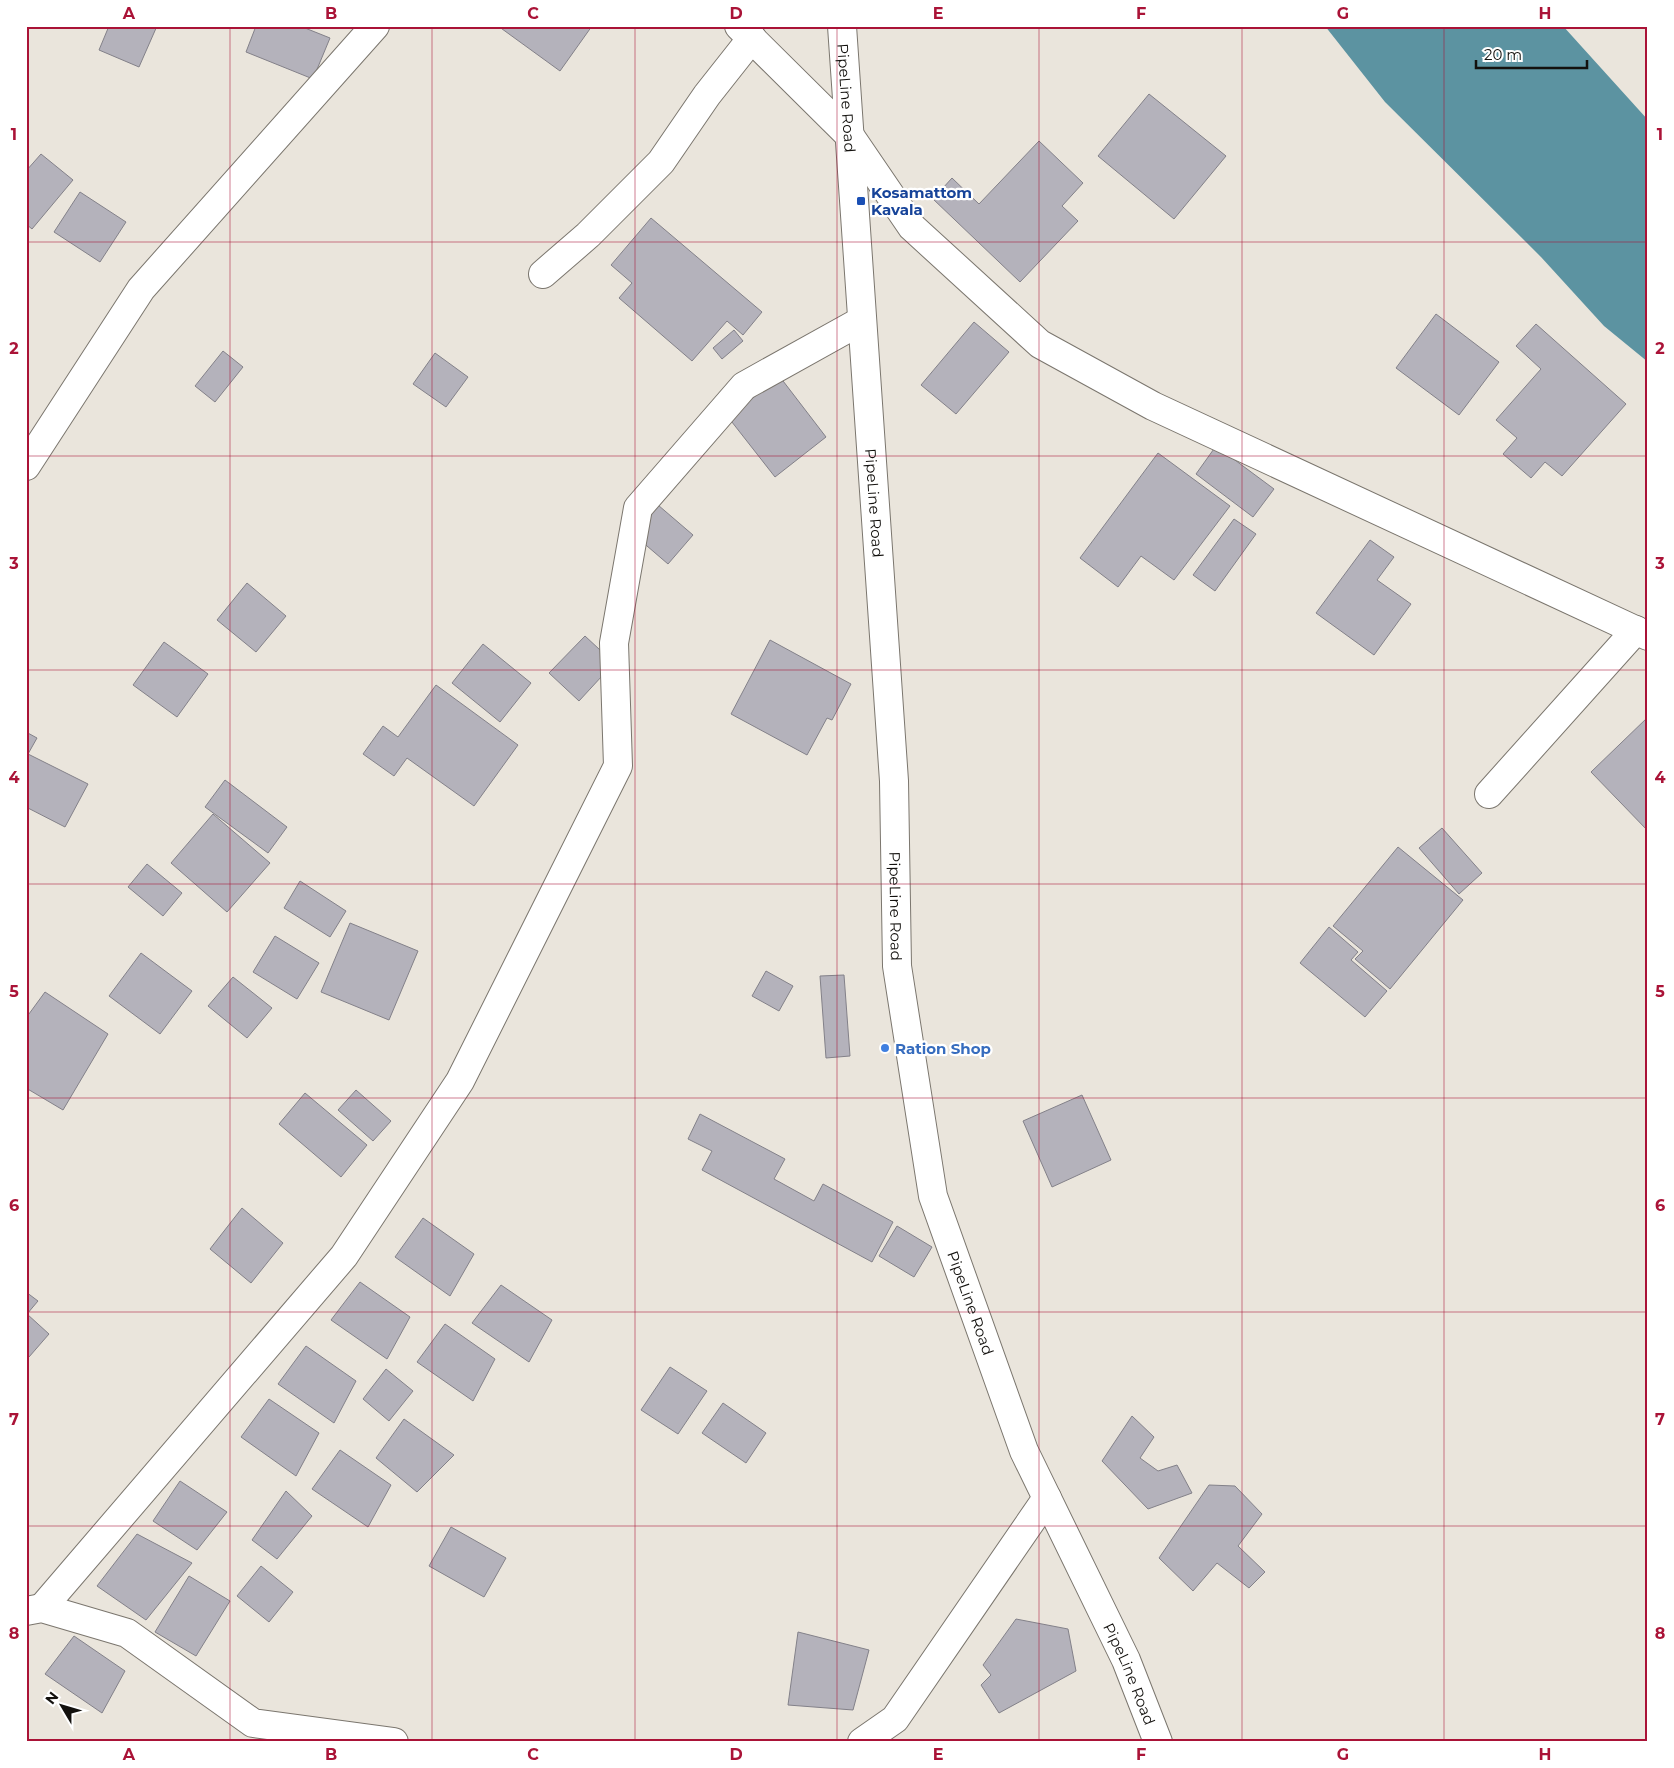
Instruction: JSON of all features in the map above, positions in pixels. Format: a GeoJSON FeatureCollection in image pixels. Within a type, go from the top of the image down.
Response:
{"type":"FeatureCollection","features":[{"type":"Feature","properties":{"kind":"street"},"geometry":{"type":"LineString","coordinates":[[26,466],[141,289],[375,26]]}},
{"type":"Feature","properties":{"kind":"street","name":"PipeLine Road"},"geometry":{"type":"LineString","coordinates":[[842,26],[894,781],[897,966],[933,1196],[1024,1451],[1126,1660],[1158,1742]]}},
{"type":"Feature","properties":{"kind":"street"},"geometry":{"type":"LineString","coordinates":[[543,274],[588,234],[661,162],[707,95],[746,32],[850,136],[912,227],[1040,344],[1153,406],[1642,633],[1489,794]]}},
{"type":"Feature","properties":{"kind":"street"},"geometry":{"type":"LineString","coordinates":[[394,1742],[253,1723],[127,1633],[34,1610],[344,1256],[460,1081],[618,766],[614,643],[638,508],[744,386],[861,321]]}},
{"type":"Feature","properties":{"kind":"street"},"geometry":{"type":"LineString","coordinates":[[862,1742],[895,1719],[1047,1498]]}},
{"type":"Feature","properties":{"kind":"water"},"geometry":{"type":"Polygon","coordinates":[[[1325,26],[1563,26],[1648,120],[1648,362],[1604,326],[1541,257],[1385,102],[1325,26]]]}},
{"type":"Feature","properties":{"kind":"building"},"geometry":{"type":"Polygon","coordinates":[[[109,26],[157,26],[139,67],[99,50],[109,26]]]}},
{"type":"Feature","properties":{"kind":"building"},"geometry":{"type":"Polygon","coordinates":[[[256,26],[300,26],[330,38],[313,79],[246,52],[256,26]]]}},
{"type":"Feature","properties":{"kind":"building"},"geometry":{"type":"Polygon","coordinates":[[[498,26],[592,26],[560,71],[498,26]]]}},
{"type":"Feature","properties":{"kind":"building"},"geometry":{"type":"Polygon","coordinates":[[[1149,94],[1226,156],[1174,219],[1098,156],[1149,94]]]}},
{"type":"Feature","properties":{"kind":"building"},"geometry":{"type":"Polygon","coordinates":[[[1039,141],[1083,183],[1062,206],[1078,221],[1020,282],[933,199],[952,178],[979,204],[1039,141]]]}},
{"type":"Feature","properties":{"kind":"building"},"geometry":{"type":"Polygon","coordinates":[[[41,154],[73,180],[32,229],[26,224],[26,171],[41,154]]]}},
{"type":"Feature","properties":{"kind":"building"},"geometry":{"type":"Polygon","coordinates":[[[80,192],[126,222],[100,262],[54,232],[80,192]]]}},
{"type":"Feature","properties":{"kind":"building"},"geometry":{"type":"Polygon","coordinates":[[[651,218],[762,312],[743,335],[727,321],[692,361],[619,298],[632,283],[611,265],[651,218]]]}},
{"type":"Feature","properties":{"kind":"building"},"geometry":{"type":"Polygon","coordinates":[[[1436,314],[1499,362],[1459,415],[1396,368],[1436,314]]]}},
{"type":"Feature","properties":{"kind":"building"},"geometry":{"type":"Polygon","coordinates":[[[974,322],[1009,352],[956,414],[921,385],[974,322]]]}},
{"type":"Feature","properties":{"kind":"building"},"geometry":{"type":"Polygon","coordinates":[[[1536,324],[1626,404],[1562,476],[1545,462],[1531,478],[1503,454],[1517,438],[1496,420],[1541,369],[1516,346],[1536,324]]]}},
{"type":"Feature","properties":{"kind":"building"},"geometry":{"type":"Polygon","coordinates":[[[734,330],[743,341],[722,359],[713,348],[734,330]]]}},
{"type":"Feature","properties":{"kind":"building"},"geometry":{"type":"Polygon","coordinates":[[[223,351],[243,367],[215,402],[195,386],[223,351]]]}},
{"type":"Feature","properties":{"kind":"building"},"geometry":{"type":"Polygon","coordinates":[[[435,353],[468,377],[446,407],[413,384],[435,353]]]}},
{"type":"Feature","properties":{"kind":"building"},"geometry":{"type":"Polygon","coordinates":[[[780,377],[826,437],[775,477],[728,417],[780,377]]]}},
{"type":"Feature","properties":{"kind":"building"},"geometry":{"type":"Polygon","coordinates":[[[1216,446],[1274,489],[1253,517],[1196,474],[1216,446]]]}},
{"type":"Feature","properties":{"kind":"building"},"geometry":{"type":"Polygon","coordinates":[[[1158,453],[1230,506],[1174,580],[1141,556],[1118,587],[1080,558],[1158,453]]]}},
{"type":"Feature","properties":{"kind":"building"},"geometry":{"type":"Polygon","coordinates":[[[658,505],[693,535],[668,564],[633,534],[658,505]]]}},
{"type":"Feature","properties":{"kind":"building"},"geometry":{"type":"Polygon","coordinates":[[[1234,519],[1256,534],[1215,591],[1193,575],[1234,519]]]}},
{"type":"Feature","properties":{"kind":"building"},"geometry":{"type":"Polygon","coordinates":[[[1370,540],[1394,557],[1377,580],[1411,604],[1374,655],[1316,613],[1370,540]]]}},
{"type":"Feature","properties":{"kind":"building"},"geometry":{"type":"Polygon","coordinates":[[[247,583],[286,616],[256,652],[217,620],[247,583]]]}},
{"type":"Feature","properties":{"kind":"building"},"geometry":{"type":"Polygon","coordinates":[[[585,636],[614,663],[579,701],[549,673],[585,636]]]}},
{"type":"Feature","properties":{"kind":"building"},"geometry":{"type":"Polygon","coordinates":[[[770,640],[851,684],[832,720],[827,718],[807,755],[731,714],[770,640]]]}},
{"type":"Feature","properties":{"kind":"building"},"geometry":{"type":"Polygon","coordinates":[[[164,642],[208,674],[177,717],[133,685],[164,642]]]}},
{"type":"Feature","properties":{"kind":"building"},"geometry":{"type":"Polygon","coordinates":[[[483,644],[531,683],[500,722],[452,683],[483,644]]]}},
{"type":"Feature","properties":{"kind":"building"},"geometry":{"type":"Polygon","coordinates":[[[436,685],[518,745],[474,806],[407,758],[394,776],[363,754],[383,726],[398,737],[436,685]]]}},
{"type":"Feature","properties":{"kind":"building"},"geometry":{"type":"Polygon","coordinates":[[[1648,717],[1648,831],[1591,772],[1648,717]]]}},
{"type":"Feature","properties":{"kind":"building"},"geometry":{"type":"Polygon","coordinates":[[[26,732],[37,738],[28,754],[88,784],[65,827],[26,807],[26,732]]]}},
{"type":"Feature","properties":{"kind":"building"},"geometry":{"type":"Polygon","coordinates":[[[225,780],[287,827],[268,853],[205,807],[225,780]]]}},
{"type":"Feature","properties":{"kind":"building"},"geometry":{"type":"Polygon","coordinates":[[[213,814],[270,863],[227,912],[171,863],[213,814]]]}},
{"type":"Feature","properties":{"kind":"building"},"geometry":{"type":"Polygon","coordinates":[[[1442,828],[1482,873],[1459,894],[1419,848],[1442,828]]]}},
{"type":"Feature","properties":{"kind":"building"},"geometry":{"type":"Polygon","coordinates":[[[1398,847],[1463,900],[1390,989],[1355,959],[1363,951],[1333,926],[1398,847]]]}},
{"type":"Feature","properties":{"kind":"building"},"geometry":{"type":"Polygon","coordinates":[[[147,864],[182,893],[163,916],[128,887],[147,864]]]}},
{"type":"Feature","properties":{"kind":"building"},"geometry":{"type":"Polygon","coordinates":[[[300,881],[346,911],[330,937],[284,908],[300,881]]]}},
{"type":"Feature","properties":{"kind":"building"},"geometry":{"type":"Polygon","coordinates":[[[350,923],[418,951],[389,1020],[321,992],[350,923]]]}},
{"type":"Feature","properties":{"kind":"building"},"geometry":{"type":"Polygon","coordinates":[[[1329,927],[1358,952],[1351,960],[1387,991],[1365,1017],[1300,963],[1329,927]]]}},
{"type":"Feature","properties":{"kind":"building"},"geometry":{"type":"Polygon","coordinates":[[[275,936],[319,963],[297,999],[253,972],[275,936]]]}},
{"type":"Feature","properties":{"kind":"building"},"geometry":{"type":"Polygon","coordinates":[[[141,953],[192,991],[160,1034],[109,996],[141,953]]]}},
{"type":"Feature","properties":{"kind":"building"},"geometry":{"type":"Polygon","coordinates":[[[766,971],[793,986],[779,1011],[752,996],[766,971]]]}},
{"type":"Feature","properties":{"kind":"building"},"geometry":{"type":"Polygon","coordinates":[[[844,975],[850,1056],[826,1058],[820,976],[844,975]]]}},
{"type":"Feature","properties":{"kind":"building"},"geometry":{"type":"Polygon","coordinates":[[[233,977],[272,1008],[247,1038],[208,1006],[233,977]]]}},
{"type":"Feature","properties":{"kind":"building"},"geometry":{"type":"Polygon","coordinates":[[[45,992],[108,1034],[63,1110],[26,1088],[26,1018],[45,992]]]}},
{"type":"Feature","properties":{"kind":"building"},"geometry":{"type":"Polygon","coordinates":[[[356,1090],[391,1121],[373,1141],[338,1110],[356,1090]]]}},
{"type":"Feature","properties":{"kind":"building"},"geometry":{"type":"Polygon","coordinates":[[[305,1093],[367,1145],[341,1177],[279,1124],[305,1093]]]}},
{"type":"Feature","properties":{"kind":"building"},"geometry":{"type":"Polygon","coordinates":[[[1082,1095],[1111,1160],[1052,1187],[1023,1121],[1082,1095]]]}},
{"type":"Feature","properties":{"kind":"building"},"geometry":{"type":"Polygon","coordinates":[[[700,1114],[785,1159],[774,1179],[814,1201],[823,1184],[893,1222],[872,1262],[702,1170],[712,1151],[688,1139],[700,1114]]]}},
{"type":"Feature","properties":{"kind":"building"},"geometry":{"type":"Polygon","coordinates":[[[242,1208],[283,1243],[251,1283],[210,1249],[242,1208]]]}},
{"type":"Feature","properties":{"kind":"building"},"geometry":{"type":"Polygon","coordinates":[[[423,1218],[474,1254],[450,1296],[395,1257],[423,1218]]]}},
{"type":"Feature","properties":{"kind":"building"},"geometry":{"type":"Polygon","coordinates":[[[897,1226],[932,1247],[914,1277],[879,1256],[897,1226]]]}},
{"type":"Feature","properties":{"kind":"building"},"geometry":{"type":"Polygon","coordinates":[[[360,1282],[410,1317],[387,1359],[331,1320],[360,1282]]]}},
{"type":"Feature","properties":{"kind":"building"},"geometry":{"type":"Polygon","coordinates":[[[501,1285],[552,1320],[529,1362],[472,1323],[501,1285]]]}},
{"type":"Feature","properties":{"kind":"building"},"geometry":{"type":"Polygon","coordinates":[[[26,1292],[38,1301],[27,1314],[49,1334],[29,1357],[26,1355],[26,1292]]]}},
{"type":"Feature","properties":{"kind":"building"},"geometry":{"type":"Polygon","coordinates":[[[445,1324],[495,1359],[473,1401],[417,1362],[445,1324]]]}},
{"type":"Feature","properties":{"kind":"building"},"geometry":{"type":"Polygon","coordinates":[[[306,1346],[356,1381],[334,1423],[278,1384],[306,1346]]]}},
{"type":"Feature","properties":{"kind":"building"},"geometry":{"type":"Polygon","coordinates":[[[670,1367],[707,1391],[678,1434],[641,1410],[670,1367]]]}},
{"type":"Feature","properties":{"kind":"building"},"geometry":{"type":"Polygon","coordinates":[[[386,1369],[413,1391],[389,1421],[363,1399],[386,1369]]]}},
{"type":"Feature","properties":{"kind":"building"},"geometry":{"type":"Polygon","coordinates":[[[269,1399],[319,1433],[296,1476],[241,1437],[269,1399]]]}},
{"type":"Feature","properties":{"kind":"building"},"geometry":{"type":"Polygon","coordinates":[[[723,1403],[766,1433],[746,1463],[702,1433],[723,1403]]]}},
{"type":"Feature","properties":{"kind":"building"},"geometry":{"type":"Polygon","coordinates":[[[1132,1416],[1154,1437],[1140,1458],[1158,1471],[1177,1465],[1192,1493],[1148,1509],[1102,1461],[1132,1416]]]}},
{"type":"Feature","properties":{"kind":"building"},"geometry":{"type":"Polygon","coordinates":[[[404,1419],[454,1455],[417,1492],[376,1458],[404,1419]]]}},
{"type":"Feature","properties":{"kind":"building"},"geometry":{"type":"Polygon","coordinates":[[[340,1450],[391,1485],[368,1527],[312,1489],[340,1450]]]}},
{"type":"Feature","properties":{"kind":"building"},"geometry":{"type":"Polygon","coordinates":[[[180,1481],[227,1512],[197,1550],[153,1521],[180,1481]]]}},
{"type":"Feature","properties":{"kind":"building"},"geometry":{"type":"Polygon","coordinates":[[[1209,1485],[1235,1486],[1262,1514],[1238,1546],[1265,1572],[1249,1588],[1217,1563],[1193,1591],[1159,1558],[1209,1485]]]}},
{"type":"Feature","properties":{"kind":"building"},"geometry":{"type":"Polygon","coordinates":[[[286,1491],[312,1516],[277,1559],[252,1540],[286,1491]]]}},
{"type":"Feature","properties":{"kind":"building"},"geometry":{"type":"Polygon","coordinates":[[[451,1527],[506,1558],[484,1597],[429,1566],[451,1527]]]}},
{"type":"Feature","properties":{"kind":"building"},"geometry":{"type":"Polygon","coordinates":[[[137,1534],[192,1563],[146,1620],[97,1586],[137,1534]]]}},
{"type":"Feature","properties":{"kind":"building"},"geometry":{"type":"Polygon","coordinates":[[[261,1566],[293,1592],[269,1622],[237,1596],[261,1566]]]}},
{"type":"Feature","properties":{"kind":"building"},"geometry":{"type":"Polygon","coordinates":[[[189,1576],[230,1601],[196,1656],[155,1632],[189,1576]]]}},
{"type":"Feature","properties":{"kind":"building"},"geometry":{"type":"Polygon","coordinates":[[[1016,1619],[1068,1629],[1076,1671],[999,1713],[981,1685],[991,1675],[983,1665],[1016,1619]]]}},
{"type":"Feature","properties":{"kind":"building"},"geometry":{"type":"Polygon","coordinates":[[[798,1632],[869,1650],[853,1710],[788,1705],[798,1632]]]}},
{"type":"Feature","properties":{"kind":"building"},"geometry":{"type":"Polygon","coordinates":[[[74,1636],[125,1671],[102,1713],[45,1674],[74,1636]]]}},
{"type":"Feature","properties":{"kind":"place","name":"Kosamattom Kavala"},"geometry":{"type":"Point","coordinates":[861,201]}},
{"type":"Feature","properties":{"kind":"place","name":"Ration Shop"},"geometry":{"type":"Point","coordinates":[885,1048]}}]}
